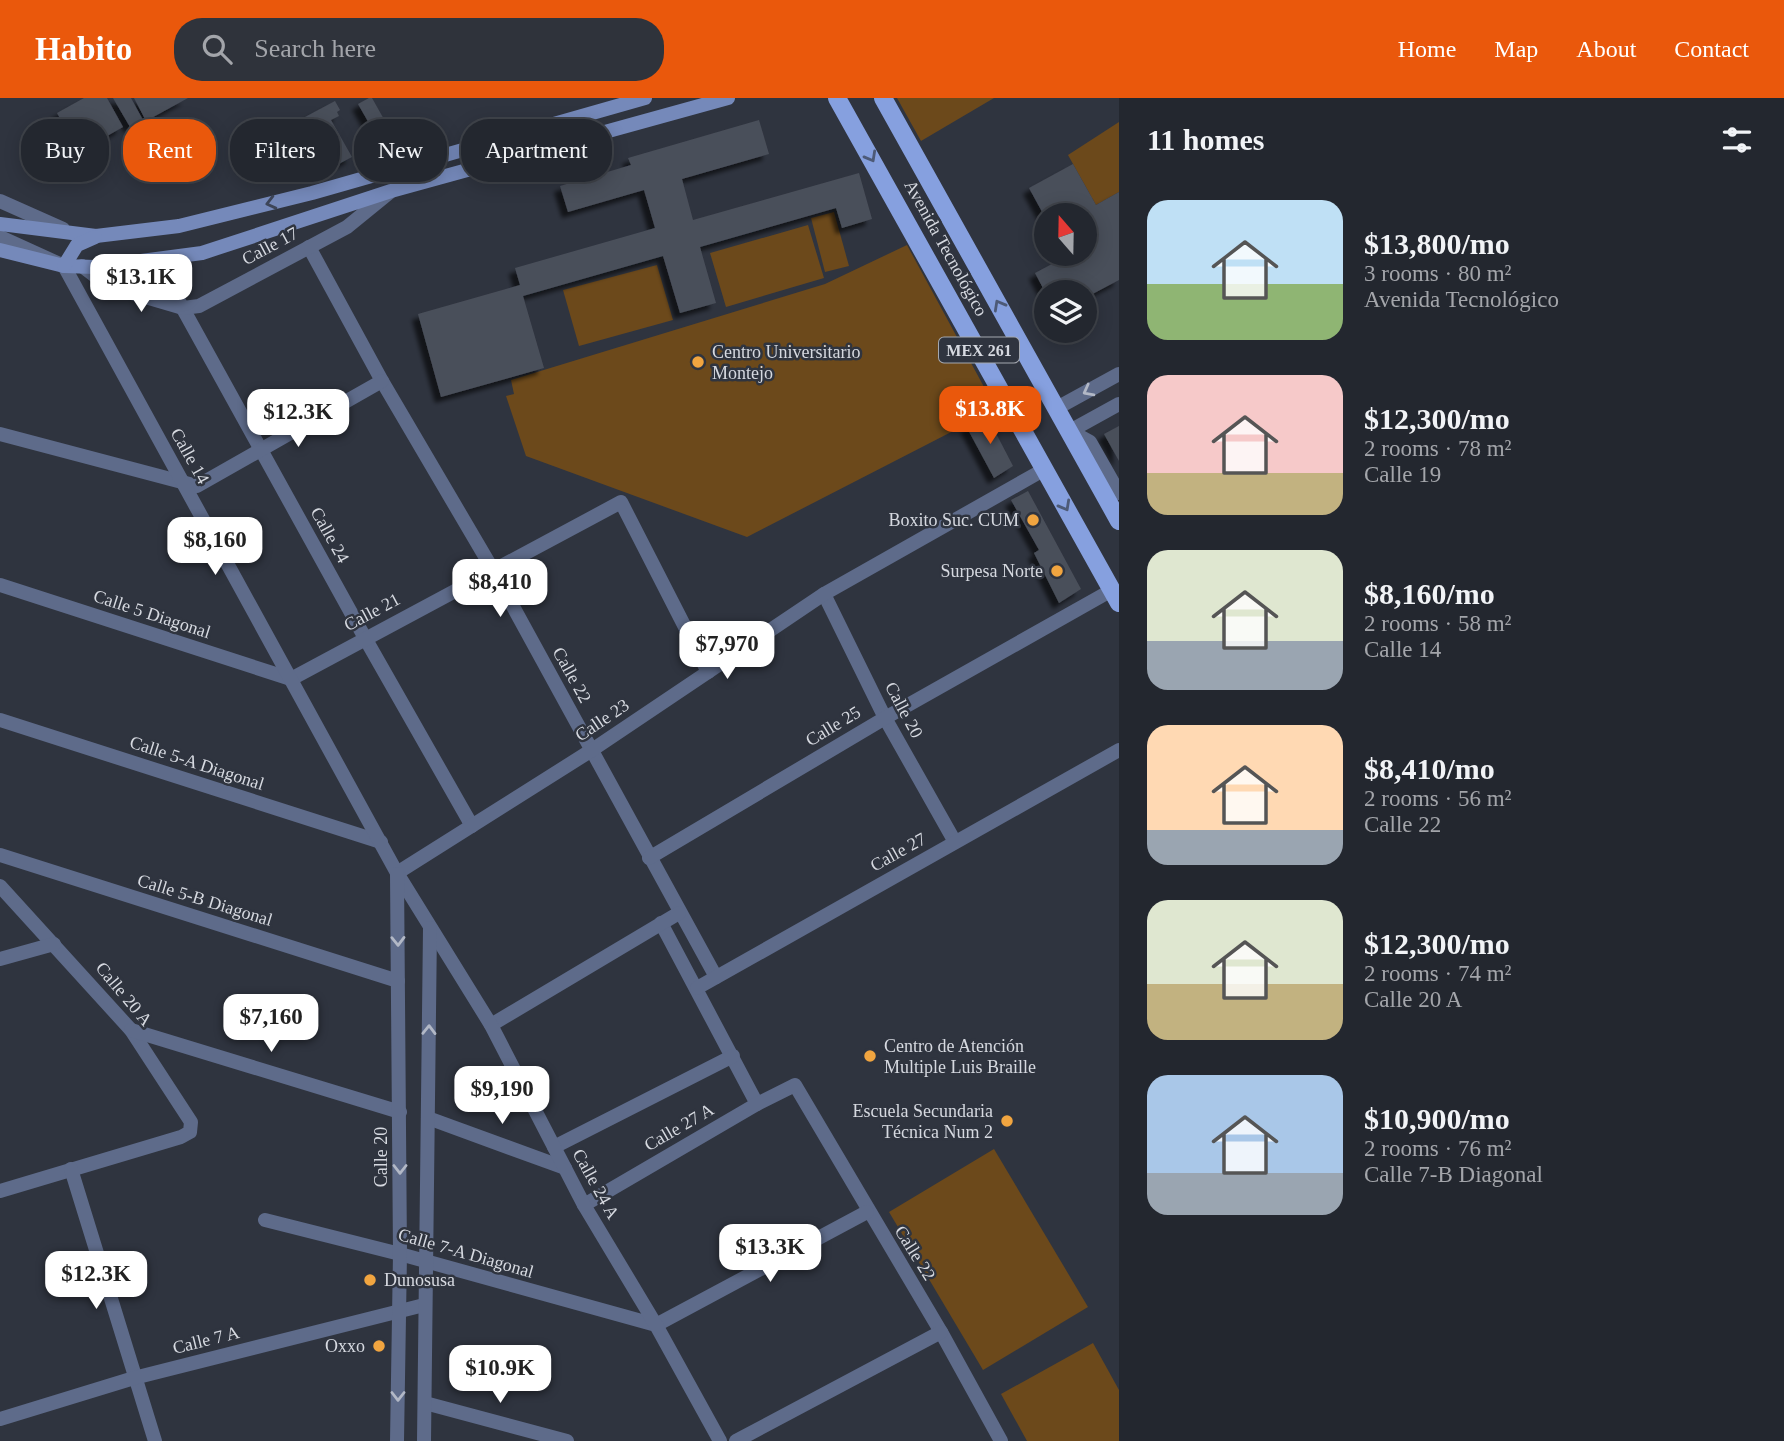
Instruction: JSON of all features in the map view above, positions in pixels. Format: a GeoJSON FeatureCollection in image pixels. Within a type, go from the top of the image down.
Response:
{"type":"FeatureCollection","features":[{"type":"Feature","properties":{"kind":"main road"},"geometry":{"type":"LineString","coordinates":[[447,154],[645,98]]}},
{"type":"Feature","properties":{"kind":"main road"},"geometry":{"type":"LineString","coordinates":[[0,250],[64,266],[82,267],[160,260],[201,253],[391,191],[728,98]]}},
{"type":"Feature","properties":{"kind":"main road","name":"Avenida Tecnológico"},"geometry":{"type":"LineString","coordinates":[[837,98],[1115,596]]}},
{"type":"Feature","properties":{"kind":"main road","name":"Avenida Tecnológico"},"geometry":{"type":"LineString","coordinates":[[883,98],[1119,521]]}},
{"type":"Feature","properties":{"kind":"main road"},"geometry":{"type":"LineString","coordinates":[[0,224],[96,236],[179,226],[354,181]]}},
{"type":"Feature","properties":{"kind":"main road"},"geometry":{"type":"LineString","coordinates":[[388,182],[391,191]]}},
{"type":"Feature","properties":{"kind":"main road"},"geometry":{"type":"LineString","coordinates":[[312,193],[317,217]]}},
{"type":"Feature","properties":{"kind":"main road"},"geometry":{"type":"LineString","coordinates":[[64,266],[77,245],[96,236]]}},
{"type":"Feature","properties":{"kind":"street","name":"Calle 17"},"geometry":{"type":"LineString","coordinates":[[183,308],[199,306],[347,227],[391,191]]}},
{"type":"Feature","properties":{"kind":"street"},"geometry":{"type":"LineString","coordinates":[[0,201],[77,234]]}},
{"type":"Feature","properties":{"kind":"street"},"geometry":{"type":"LineString","coordinates":[[0,237],[64,266]]}},
{"type":"Feature","properties":{"kind":"street","name":"Calle 22"},"geometry":{"type":"LineString","coordinates":[[309,247],[382,381],[493,570],[716,977]]}},
{"type":"Feature","properties":{"kind":"street","name":"Calle 24"},"geometry":{"type":"LineString","coordinates":[[160,260],[183,308],[261,450],[472,826]]}},
{"type":"Feature","properties":{"kind":"street","name":"Calle 14"},"geometry":{"type":"LineString","coordinates":[[64,266],[397,873]]}},
{"type":"Feature","properties":{"kind":"street"},"geometry":{"type":"LineString","coordinates":[[82,267],[108,286],[183,308]]}},
{"type":"Feature","properties":{"kind":"street"},"geometry":{"type":"LineString","coordinates":[[1057,408],[1119,374]]}},
{"type":"Feature","properties":{"kind":"street"},"geometry":{"type":"LineString","coordinates":[[0,434],[197,486],[382,381]]}},
{"type":"Feature","properties":{"kind":"street"},"geometry":{"type":"LineString","coordinates":[[1070,431],[1119,404]]}},
{"type":"Feature","properties":{"kind":"street","name":"Avenida Tecnológico"},"geometry":{"type":"LineString","coordinates":[[1070,431],[1090,442],[1119,493]]}},
{"type":"Feature","properties":{"kind":"street","name":"Calle 23"},"geometry":{"type":"LineString","coordinates":[[397,873],[592,750],[824,594],[1045,469]]}},
{"type":"Feature","properties":{"kind":"street","name":"Calle 21"},"geometry":{"type":"LineString","coordinates":[[291,679],[621,502],[708,672]]}},
{"type":"Feature","properties":{"kind":"street","name":"Calle 5 Diagonal"},"geometry":{"type":"LineString","coordinates":[[0,585],[291,679]]}},
{"type":"Feature","properties":{"kind":"street","name":"Calle 20"},"geometry":{"type":"LineString","coordinates":[[824,594],[885,718],[955,842]]}},
{"type":"Feature","properties":{"kind":"street","name":"Calle 25"},"geometry":{"type":"LineString","coordinates":[[649,858],[885,718],[1115,596]]}},
{"type":"Feature","properties":{"kind":"street","name":"Calle 5-A Diagonal"},"geometry":{"type":"LineString","coordinates":[[0,720],[381,842]]}},
{"type":"Feature","properties":{"kind":"street","name":"Calle 27"},"geometry":{"type":"LineString","coordinates":[[697,988],[1119,750]]}},
{"type":"Feature","properties":{"kind":"street","name":"Calle 5-B Diagonal"},"geometry":{"type":"LineString","coordinates":[[0,855],[398,981]]}},
{"type":"Feature","properties":{"kind":"street","name":"Calle 20"},"geometry":{"type":"LineString","coordinates":[[397,873],[400,1112],[397,1441]]}},
{"type":"Feature","properties":{"kind":"street","name":"Calle 24 A"},"geometry":{"type":"LineString","coordinates":[[397,873],[491,1025],[584,1205],[656,1325],[720,1441]]}},
{"type":"Feature","properties":{"kind":"street","name":"Calle 20 A"},"geometry":{"type":"LineString","coordinates":[[0,886],[131,1030],[191,1122],[190,1132],[181,1137],[72,1169]]}},
{"type":"Feature","properties":{"kind":"street"},"geometry":{"type":"LineString","coordinates":[[491,1025],[679,913]]}},
{"type":"Feature","properties":{"kind":"street"},"geometry":{"type":"LineString","coordinates":[[661,923],[757,1104]]}},
{"type":"Feature","properties":{"kind":"street"},"geometry":{"type":"LineString","coordinates":[[424,1441],[430,926]]}},
{"type":"Feature","properties":{"kind":"street"},"geometry":{"type":"LineString","coordinates":[[0,958],[54,944]]}},
{"type":"Feature","properties":{"kind":"street"},"geometry":{"type":"LineString","coordinates":[[131,1030],[400,1112]]}},
{"type":"Feature","properties":{"kind":"street"},"geometry":{"type":"LineString","coordinates":[[554,1147],[733,1056]]}},
{"type":"Feature","properties":{"kind":"street","name":"Calle 22"},"geometry":{"type":"LineString","coordinates":[[795,1086],[867,1212],[941,1332],[1001,1441]]}},
{"type":"Feature","properties":{"kind":"street","name":"Calle 27 A"},"geometry":{"type":"LineString","coordinates":[[584,1205],[757,1104],[795,1086]]}},
{"type":"Feature","properties":{"kind":"street"},"geometry":{"type":"LineString","coordinates":[[428,1118],[565,1168]]}},
{"type":"Feature","properties":{"kind":"street"},"geometry":{"type":"LineString","coordinates":[[0,1191],[72,1169],[155,1441]]}},
{"type":"Feature","properties":{"kind":"street"},"geometry":{"type":"LineString","coordinates":[[656,1325],[867,1212]]}},
{"type":"Feature","properties":{"kind":"street","name":"Calle 7-A Diagonal"},"geometry":{"type":"LineString","coordinates":[[265,1220],[400,1254],[656,1325]]}},
{"type":"Feature","properties":{"kind":"street","name":"Calle 7 A"},"geometry":{"type":"LineString","coordinates":[[0,1419],[134,1378],[424,1305]]}},
{"type":"Feature","properties":{"kind":"street"},"geometry":{"type":"LineString","coordinates":[[736,1441],[941,1332]]}},
{"type":"Feature","properties":{"kind":"street"},"geometry":{"type":"LineString","coordinates":[[425,1404],[567,1441]]}},
{"type":"Feature","properties":{"kind":"shaded area"},"geometry":{"type":"Polygon","coordinates":[[[897,98],[994,98],[921,141],[897,98]]]}},
{"type":"Feature","properties":{"kind":"shaded area"},"geometry":{"type":"Polygon","coordinates":[[[1119,122],[1119,192],[1097,204],[1095,203],[1068,155],[1119,122]]]}},
{"type":"Feature","properties":{"kind":"shaded area"},"geometry":{"type":"Polygon","coordinates":[[[834,212],[849,266],[825,272],[811,218],[834,212]]]}},
{"type":"Feature","properties":{"kind":"shaded area"},"geometry":{"type":"Polygon","coordinates":[[[808,225],[824,278],[726,307],[710,253],[808,225]]]}},
{"type":"Feature","properties":{"kind":"shaded area"},"geometry":{"type":"Polygon","coordinates":[[[907,245],[996,409],[747,537],[526,456],[506,396],[514,394],[511,380],[825,284],[907,245]]]}},
{"type":"Feature","properties":{"kind":"shaded area"},"geometry":{"type":"Polygon","coordinates":[[[657,265],[673,320],[579,346],[563,290],[657,265]]]}},
{"type":"Feature","properties":{"kind":"shaded area"},"geometry":{"type":"Polygon","coordinates":[[[994,1149],[1088,1307],[983,1370],[889,1212],[994,1149]]]}},
{"type":"Feature","properties":{"kind":"shaded area"},"geometry":{"type":"Polygon","coordinates":[[[1093,1343],[1119,1390],[1119,1441],[1027,1441],[1001,1394],[1093,1343]]]}},
{"type":"Feature","properties":{"kind":"building"},"geometry":{"type":"Polygon","coordinates":[[[84,98],[107,98],[123,127],[109,135],[109,119],[60,119],[57,113],[84,98]]]}},
{"type":"Feature","properties":{"kind":"building"},"geometry":{"type":"Polygon","coordinates":[[[113,98],[131,98],[142,119],[125,119],[113,98]]]}},
{"type":"Feature","properties":{"kind":"building"},"geometry":{"type":"Polygon","coordinates":[[[134,98],[188,98],[150,119],[145,119],[134,98]]]}},
{"type":"Feature","properties":{"kind":"building"},"geometry":{"type":"Polygon","coordinates":[[[372,98],[384,119],[367,119],[358,104],[372,98]]]}},
{"type":"Feature","properties":{"kind":"building"},"geometry":{"type":"Polygon","coordinates":[[[335,101],[340,110],[337,112],[339,116],[333,119],[305,117],[335,101]]]}},
{"type":"Feature","properties":{"kind":"building"},"geometry":{"type":"Polygon","coordinates":[[[759,120],[769,154],[682,179],[693,220],[859,173],[872,219],[842,228],[836,208],[700,247],[716,303],[680,313],[663,256],[523,296],[544,368],[441,397],[418,314],[520,285],[515,268],[655,228],[644,190],[568,212],[560,186],[574,182],[612,182],[612,171],[631,165],[628,158],[759,120]]]}},
{"type":"Feature","properties":{"kind":"building"},"geometry":{"type":"Polygon","coordinates":[[[340,136],[352,157],[340,163],[340,136]]]}},
{"type":"Feature","properties":{"kind":"building"},"geometry":{"type":"Polygon","coordinates":[[[1073,164],[1095,203],[1037,203],[1029,188],[1073,164]]]}},
{"type":"Feature","properties":{"kind":"building"},"geometry":{"type":"Polygon","coordinates":[[[1119,192],[1119,280],[1097,292],[1097,280],[1039,280],[1035,273],[1048,266],[1097,266],[1097,204],[1119,192]]]}},
{"type":"Feature","properties":{"kind":"building"},"geometry":{"type":"Polygon","coordinates":[[[987,416],[1013,466],[994,478],[966,426],[987,416]]]}},
{"type":"Feature","properties":{"kind":"building"},"geometry":{"type":"Polygon","coordinates":[[[1119,426],[1119,461],[1104,434],[1119,426]]]}},
{"type":"Feature","properties":{"kind":"building"},"geometry":{"type":"Polygon","coordinates":[[[1028,491],[1081,589],[1059,603],[1034,553],[1039,550],[1011,500],[1028,491]]]}},
{"type":"Feature","properties":{"kind":"place","name":"Centro Universitario Montejo"},"geometry":{"type":"Point","coordinates":[698,362]}},
{"type":"Feature","properties":{"kind":"place","name":"Boxito Suc. CUM"},"geometry":{"type":"Point","coordinates":[1033,520]}},
{"type":"Feature","properties":{"kind":"place","name":"Surpesa Norte"},"geometry":{"type":"Point","coordinates":[1057,571]}},
{"type":"Feature","properties":{"kind":"place","name":"Centro de Atención Multiple Luis Braille"},"geometry":{"type":"Point","coordinates":[870,1056]}},
{"type":"Feature","properties":{"kind":"place","name":"Escuela Secundaria Técnica Num 2"},"geometry":{"type":"Point","coordinates":[1007,1121]}},
{"type":"Feature","properties":{"kind":"place","name":"Dunosusa"},"geometry":{"type":"Point","coordinates":[370,1280]}},
{"type":"Feature","properties":{"kind":"place","name":"Oxxo"},"geometry":{"type":"Point","coordinates":[379,1346]}}]}
